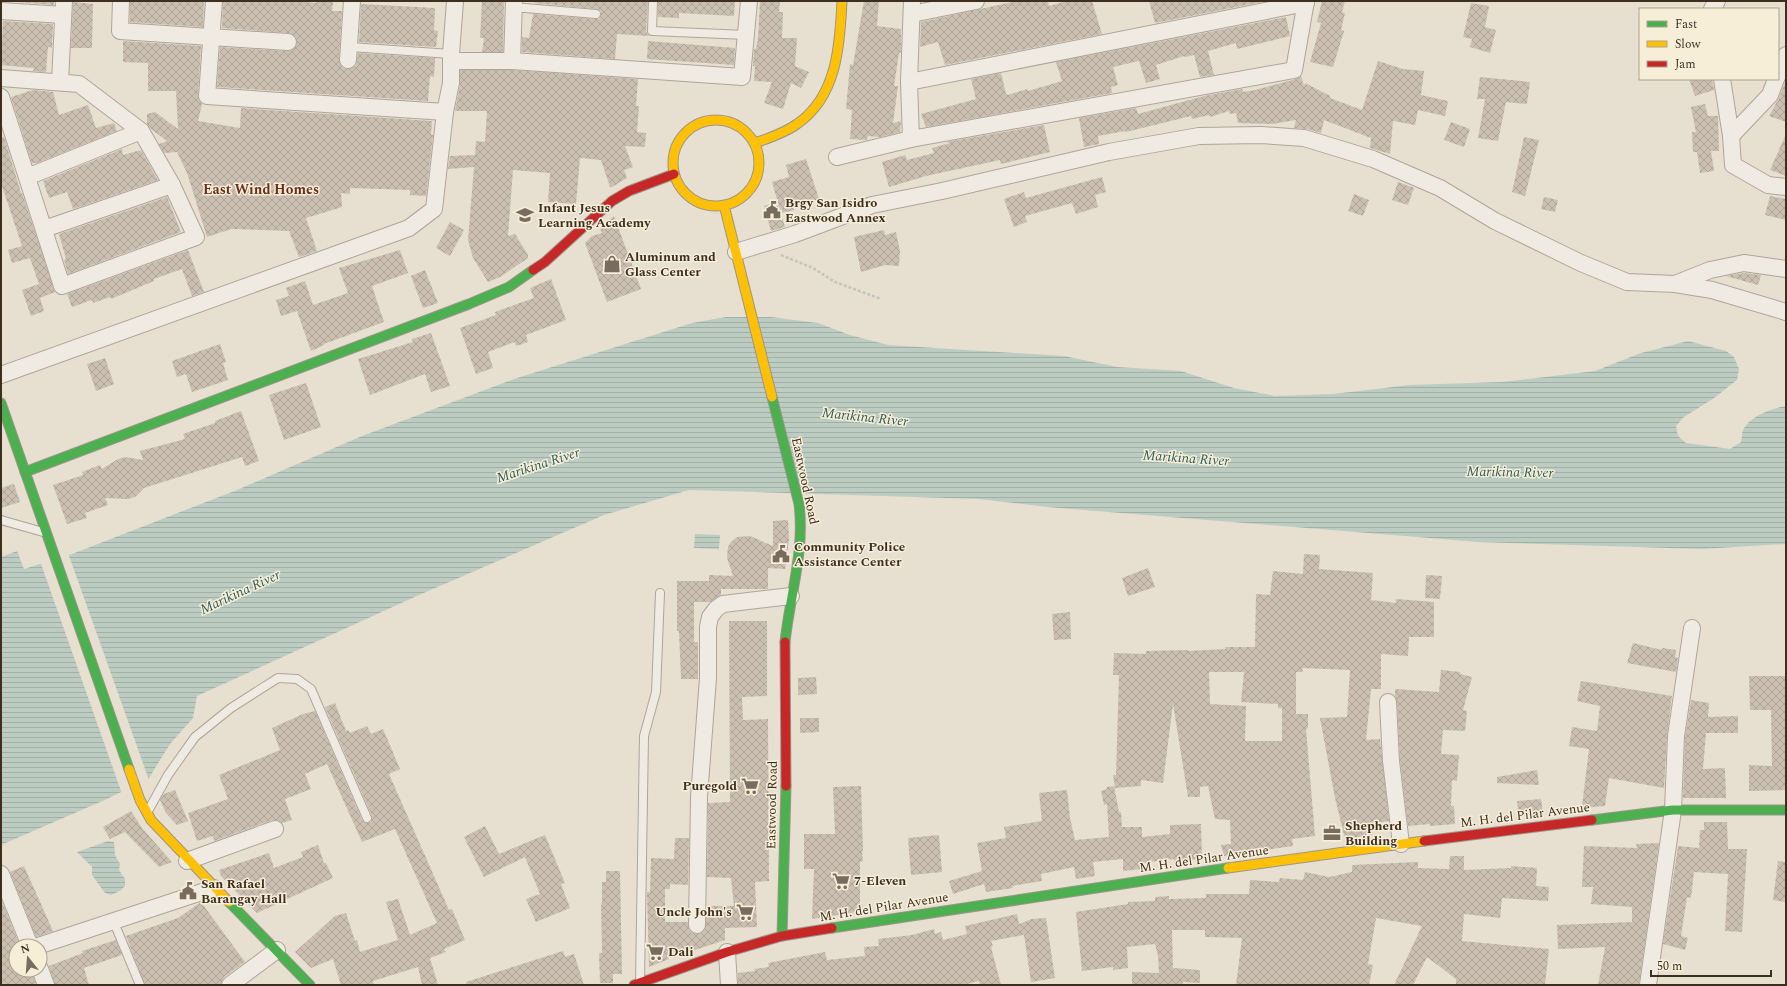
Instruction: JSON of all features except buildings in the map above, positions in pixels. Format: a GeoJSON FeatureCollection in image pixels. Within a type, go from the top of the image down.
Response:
{"type":"FeatureCollection","features":[{"type":"Feature","properties":{"kind":"street"},"geometry":{"type":"LineString","coordinates":[[121,1],[120,31],[288,42]]}},
{"type":"Feature","properties":{"kind":"street"},"geometry":{"type":"LineString","coordinates":[[214,1],[207,96],[445,112]]}},
{"type":"Feature","properties":{"kind":"street"},"geometry":{"type":"LineString","coordinates":[[349,53],[352,1]]}},
{"type":"Feature","properties":{"kind":"street"},"geometry":{"type":"LineString","coordinates":[[1,375],[409,228],[434,209],[445,112],[451,83],[451,57],[455,1]]}},
{"type":"Feature","properties":{"kind":"street"},"geometry":{"type":"LineString","coordinates":[[451,57],[742,77],[749,1]]}},
{"type":"Feature","properties":{"kind":"street"},"geometry":{"type":"LineString","coordinates":[[755,143],[796,125],[809,115],[820,100],[830,82],[836,66],[839,48],[842,1]]}},
{"type":"Feature","properties":{"kind":"street"},"geometry":{"type":"LineString","coordinates":[[911,139],[909,82],[912,7],[976,1]]}},
{"type":"Feature","properties":{"kind":"street"},"geometry":{"type":"LineString","coordinates":[[836,157],[911,139],[1294,70],[1306,2],[909,82]]}},
{"type":"Feature","properties":{"kind":"street"},"geometry":{"type":"LineString","coordinates":[[512,61],[513,4]]}},
{"type":"Feature","properties":{"kind":"street"},"geometry":{"type":"LineString","coordinates":[[1,11],[64,8],[60,82]]}},
{"type":"Feature","properties":{"kind":"street"},"geometry":{"type":"LineString","coordinates":[[1779,72],[1786,55]]}},
{"type":"Feature","properties":{"kind":"street"},"geometry":{"type":"LineString","coordinates":[[1,78],[79,84],[141,131],[172,185],[196,236],[62,286],[1,97]]}},
{"type":"Feature","properties":{"kind":"street"},"geometry":{"type":"LineString","coordinates":[[1722,80],[1731,136],[1733,165],[1768,185],[1786,187]]}},
{"type":"Feature","properties":{"kind":"street"},"geometry":{"type":"LineString","coordinates":[[1731,136],[1770,95],[1776,80]]}},
{"type":"Feature","properties":{"kind":"street"},"geometry":{"type":"LineString","coordinates":[[714,119],[725,120],[736,124],[745,130],[755,143],[759,161],[758,174],[753,185],[741,198],[724,205],[713,206],[703,204],[693,200],[684,193],[678,184],[674,174],[673,158],[678,142],[684,133],[693,126],[703,121],[714,119]]}},
{"type":"Feature","properties":{"kind":"street"},"geometry":{"type":"LineString","coordinates":[[27,177],[141,131]]}},
{"type":"Feature","properties":{"kind":"street"},"geometry":{"type":"LineString","coordinates":[[736,252],[795,234],[872,205],[942,191],[1108,152],[1199,136],[1261,135],[1304,138],[1373,159],[1440,188],[1495,221],[1581,263],[1627,282],[1675,284],[1712,290],[1786,312]]}},
{"type":"Feature","properties":{"kind":"street"},"geometry":{"type":"LineString","coordinates":[[25,472],[469,304],[508,287],[545,262],[612,201],[629,190],[674,174]]}},
{"type":"Feature","properties":{"kind":"street"},"geometry":{"type":"LineString","coordinates":[[44,229],[172,185]]}},
{"type":"Feature","properties":{"kind":"street","name":"Eastwood Road"},"geometry":{"type":"LineString","coordinates":[[724,205],[799,504],[803,527],[787,622],[785,652],[787,717],[782,936]]}},
{"type":"Feature","properties":{"kind":"street"},"geometry":{"type":"LineString","coordinates":[[1675,284],[1710,270],[1744,263],[1786,269]]}},
{"type":"Feature","properties":{"kind":"street"},"geometry":{"type":"LineString","coordinates":[[1,403],[140,800],[147,813],[162,833],[310,985]]}},
{"type":"Feature","properties":{"kind":"street"},"geometry":{"type":"LineString","coordinates":[[697,925],[698,797],[708,678],[708,627],[710,617],[716,609],[723,604],[791,596]]}},
{"type":"Feature","properties":{"kind":"street"},"geometry":{"type":"LineString","coordinates":[[1648,985],[1673,810],[1676,736],[1692,628]]}},
{"type":"Feature","properties":{"kind":"street"},"geometry":{"type":"LineString","coordinates":[[1388,702],[1391,761],[1401,844]]}},
{"type":"Feature","properties":{"kind":"street","name":"M. H. del Pilar Avenue"},"geometry":{"type":"LineString","coordinates":[[637,984],[727,952],[782,936],[1401,844],[1673,810],[1786,810]]}},
{"type":"Feature","properties":{"kind":"street"},"geometry":{"type":"LineString","coordinates":[[188,861],[275,829]]}},
{"type":"Feature","properties":{"kind":"street"},"geometry":{"type":"LineString","coordinates":[[1,874],[27,938]]}},
{"type":"Feature","properties":{"kind":"street"},"geometry":{"type":"LineString","coordinates":[[48,943],[214,888]]}},
{"type":"Feature","properties":{"kind":"street"},"geometry":{"type":"LineString","coordinates":[[230,985],[277,950]]}},
{"type":"Feature","properties":{"kind":"street"},"geometry":{"type":"LineString","coordinates":[[727,952],[729,985]]}},
{"type":"Feature","properties":{"kind":"lane"},"geometry":{"type":"LineString","coordinates":[[653,1],[652,31],[747,35]]}},
{"type":"Feature","properties":{"kind":"lane"},"geometry":{"type":"LineString","coordinates":[[513,4],[596,14]]}},
{"type":"Feature","properties":{"kind":"lane"},"geometry":{"type":"LineString","coordinates":[[349,53],[451,57]]}},
{"type":"Feature","properties":{"kind":"lane"},"geometry":{"type":"LineString","coordinates":[[1,520],[46,533]]}},
{"type":"Feature","properties":{"kind":"lane"},"geometry":{"type":"LineString","coordinates":[[637,984],[644,736],[656,692],[660,593]]}},
{"type":"Feature","properties":{"kind":"lane"},"geometry":{"type":"LineString","coordinates":[[147,813],[168,775],[195,737],[231,708],[278,678],[297,680],[311,689],[367,818]]}},
{"type":"Feature","properties":{"kind":"lane"},"geometry":{"type":"LineString","coordinates":[[113,920],[140,985]]}},
{"type":"Feature","properties":{"kind":"path"},"geometry":{"type":"LineString","coordinates":[[773,256],[781,255],[793,259],[813,268],[835,282],[881,299]]}},
{"type":"Feature","properties":{"kind":"water","name":"Marikina River"},"geometry":{"type":"Polygon","coordinates":[[[726,317],[771,317],[818,323],[850,335],[888,345],[1064,356],[1117,367],[1181,371],[1234,388],[1275,396],[1333,394],[1410,385],[1502,382],[1595,371],[1641,353],[1688,341],[1726,351],[1734,357],[1739,369],[1737,380],[1714,398],[1684,417],[1676,426],[1678,436],[1686,443],[1730,449],[1741,442],[1743,430],[1746,425],[1756,417],[1768,411],[1786,406],[1786,544],[1702,549],[1478,542],[1047,507],[979,499],[689,490],[604,515],[419,595],[197,696],[193,718],[170,744],[149,778],[107,799],[1,845],[1,557],[17,551],[24,569],[72,554],[237,490],[362,436],[514,379],[692,323],[726,317]]]}},
{"type":"Feature","properties":{"kind":"water"},"geometry":{"type":"Polygon","coordinates":[[[695,534],[720,535],[719,549],[694,548],[695,534]]]}},
{"type":"Feature","properties":{"kind":"water"},"geometry":{"type":"Polygon","coordinates":[[[108,841],[114,842],[115,855],[120,864],[119,870],[125,879],[125,886],[120,891],[111,895],[105,893],[92,875],[92,867],[77,852],[108,841]]]}},
{"type":"Feature","properties":{"kind":"pier"},"geometry":{"type":"Polygon","coordinates":[[[68,553],[149,780],[122,794],[40,561],[68,553]]]}},
{"type":"Feature","properties":{"kind":"traffic: fast"},"geometry":{"type":"LineString","coordinates":[[25,472],[469,304],[509,287],[533,270]]}},
{"type":"Feature","properties":{"kind":"traffic: fast"},"geometry":{"type":"LineString","coordinates":[[772,397],[799,504],[800,521],[799,556],[785,642]]}},
{"type":"Feature","properties":{"kind":"traffic: fast"},"geometry":{"type":"LineString","coordinates":[[1,403],[129,769]]}},
{"type":"Feature","properties":{"kind":"traffic: fast"},"geometry":{"type":"LineString","coordinates":[[782,936],[786,786]]}},
{"type":"Feature","properties":{"kind":"traffic: fast"},"geometry":{"type":"LineString","coordinates":[[1592,820],[1673,810],[1786,810]]}},
{"type":"Feature","properties":{"kind":"traffic: fast"},"geometry":{"type":"LineString","coordinates":[[832,928],[1228,868]]}},
{"type":"Feature","properties":{"kind":"traffic: fast"},"geometry":{"type":"LineString","coordinates":[[229,902],[310,985]]}},
{"type":"Feature","properties":{"kind":"traffic: slow"},"geometry":{"type":"LineString","coordinates":[[755,143],[777,135],[797,124],[810,113],[821,100],[834,69],[840,35],[842,1]]}},
{"type":"Feature","properties":{"kind":"traffic: slow"},"geometry":{"type":"LineString","coordinates":[[708,120],[724,120],[733,123],[747,132],[756,146],[759,155],[759,163],[759,171],[756,180],[747,194],[733,203],[724,206],[708,206],[692,199],[685,194],[680,187],[673,171],[673,155],[680,139],[685,132],[692,127],[708,120]]}},
{"type":"Feature","properties":{"kind":"traffic: slow"},"geometry":{"type":"LineString","coordinates":[[724,205],[772,397]]}},
{"type":"Feature","properties":{"kind":"traffic: slow"},"geometry":{"type":"LineString","coordinates":[[129,769],[140,800],[151,820],[229,902]]}},
{"type":"Feature","properties":{"kind":"traffic: slow"},"geometry":{"type":"LineString","coordinates":[[1228,868],[1424,841]]}},
{"type":"Feature","properties":{"kind":"traffic: jam"},"geometry":{"type":"LineString","coordinates":[[533,270],[545,262],[612,201],[629,191],[674,174]]}},
{"type":"Feature","properties":{"kind":"traffic: jam"},"geometry":{"type":"LineString","coordinates":[[785,642],[786,786]]}},
{"type":"Feature","properties":{"kind":"traffic: jam"},"geometry":{"type":"LineString","coordinates":[[1424,841],[1592,820]]}},
{"type":"Feature","properties":{"kind":"traffic: jam"},"geometry":{"type":"LineString","coordinates":[[634,985],[727,952],[782,936],[832,928]]}},
{"type":"Feature","properties":{"kind":"place","name":"Brgy San Isidro Eastwood Annex"},"geometry":{"type":"Point","coordinates":[772,210]}},
{"type":"Feature","properties":{"kind":"place","name":"Infant Jesus Learning Academy"},"geometry":{"type":"Point","coordinates":[525,215]}},
{"type":"Feature","properties":{"kind":"place","name":"Aluminum and Glass Center"},"geometry":{"type":"Point","coordinates":[612,264]}},
{"type":"Feature","properties":{"kind":"place","name":"Community Police Assistance Center"},"geometry":{"type":"Point","coordinates":[781,554]}},
{"type":"Feature","properties":{"kind":"place","name":"Puregold"},"geometry":{"type":"Point","coordinates":[750,786]}},
{"type":"Feature","properties":{"kind":"place","name":"Shepherd Building"},"geometry":{"type":"Point","coordinates":[1332,833]}},
{"type":"Feature","properties":{"kind":"place","name":"7-Eleven"},"geometry":{"type":"Point","coordinates":[841,881]}},
{"type":"Feature","properties":{"kind":"place","name":"San Rafael Barangay Hall"},"geometry":{"type":"Point","coordinates":[188,891]}},
{"type":"Feature","properties":{"kind":"place","name":"Uncle John's"},"geometry":{"type":"Point","coordinates":[745,912]}},
{"type":"Feature","properties":{"kind":"place","name":"Dali"},"geometry":{"type":"Point","coordinates":[655,952]}},
{"type":"Feature","properties":{"kind":"district","name":"East Wind Homes"},"geometry":{"type":"Point","coordinates":[261,189]}}]}
